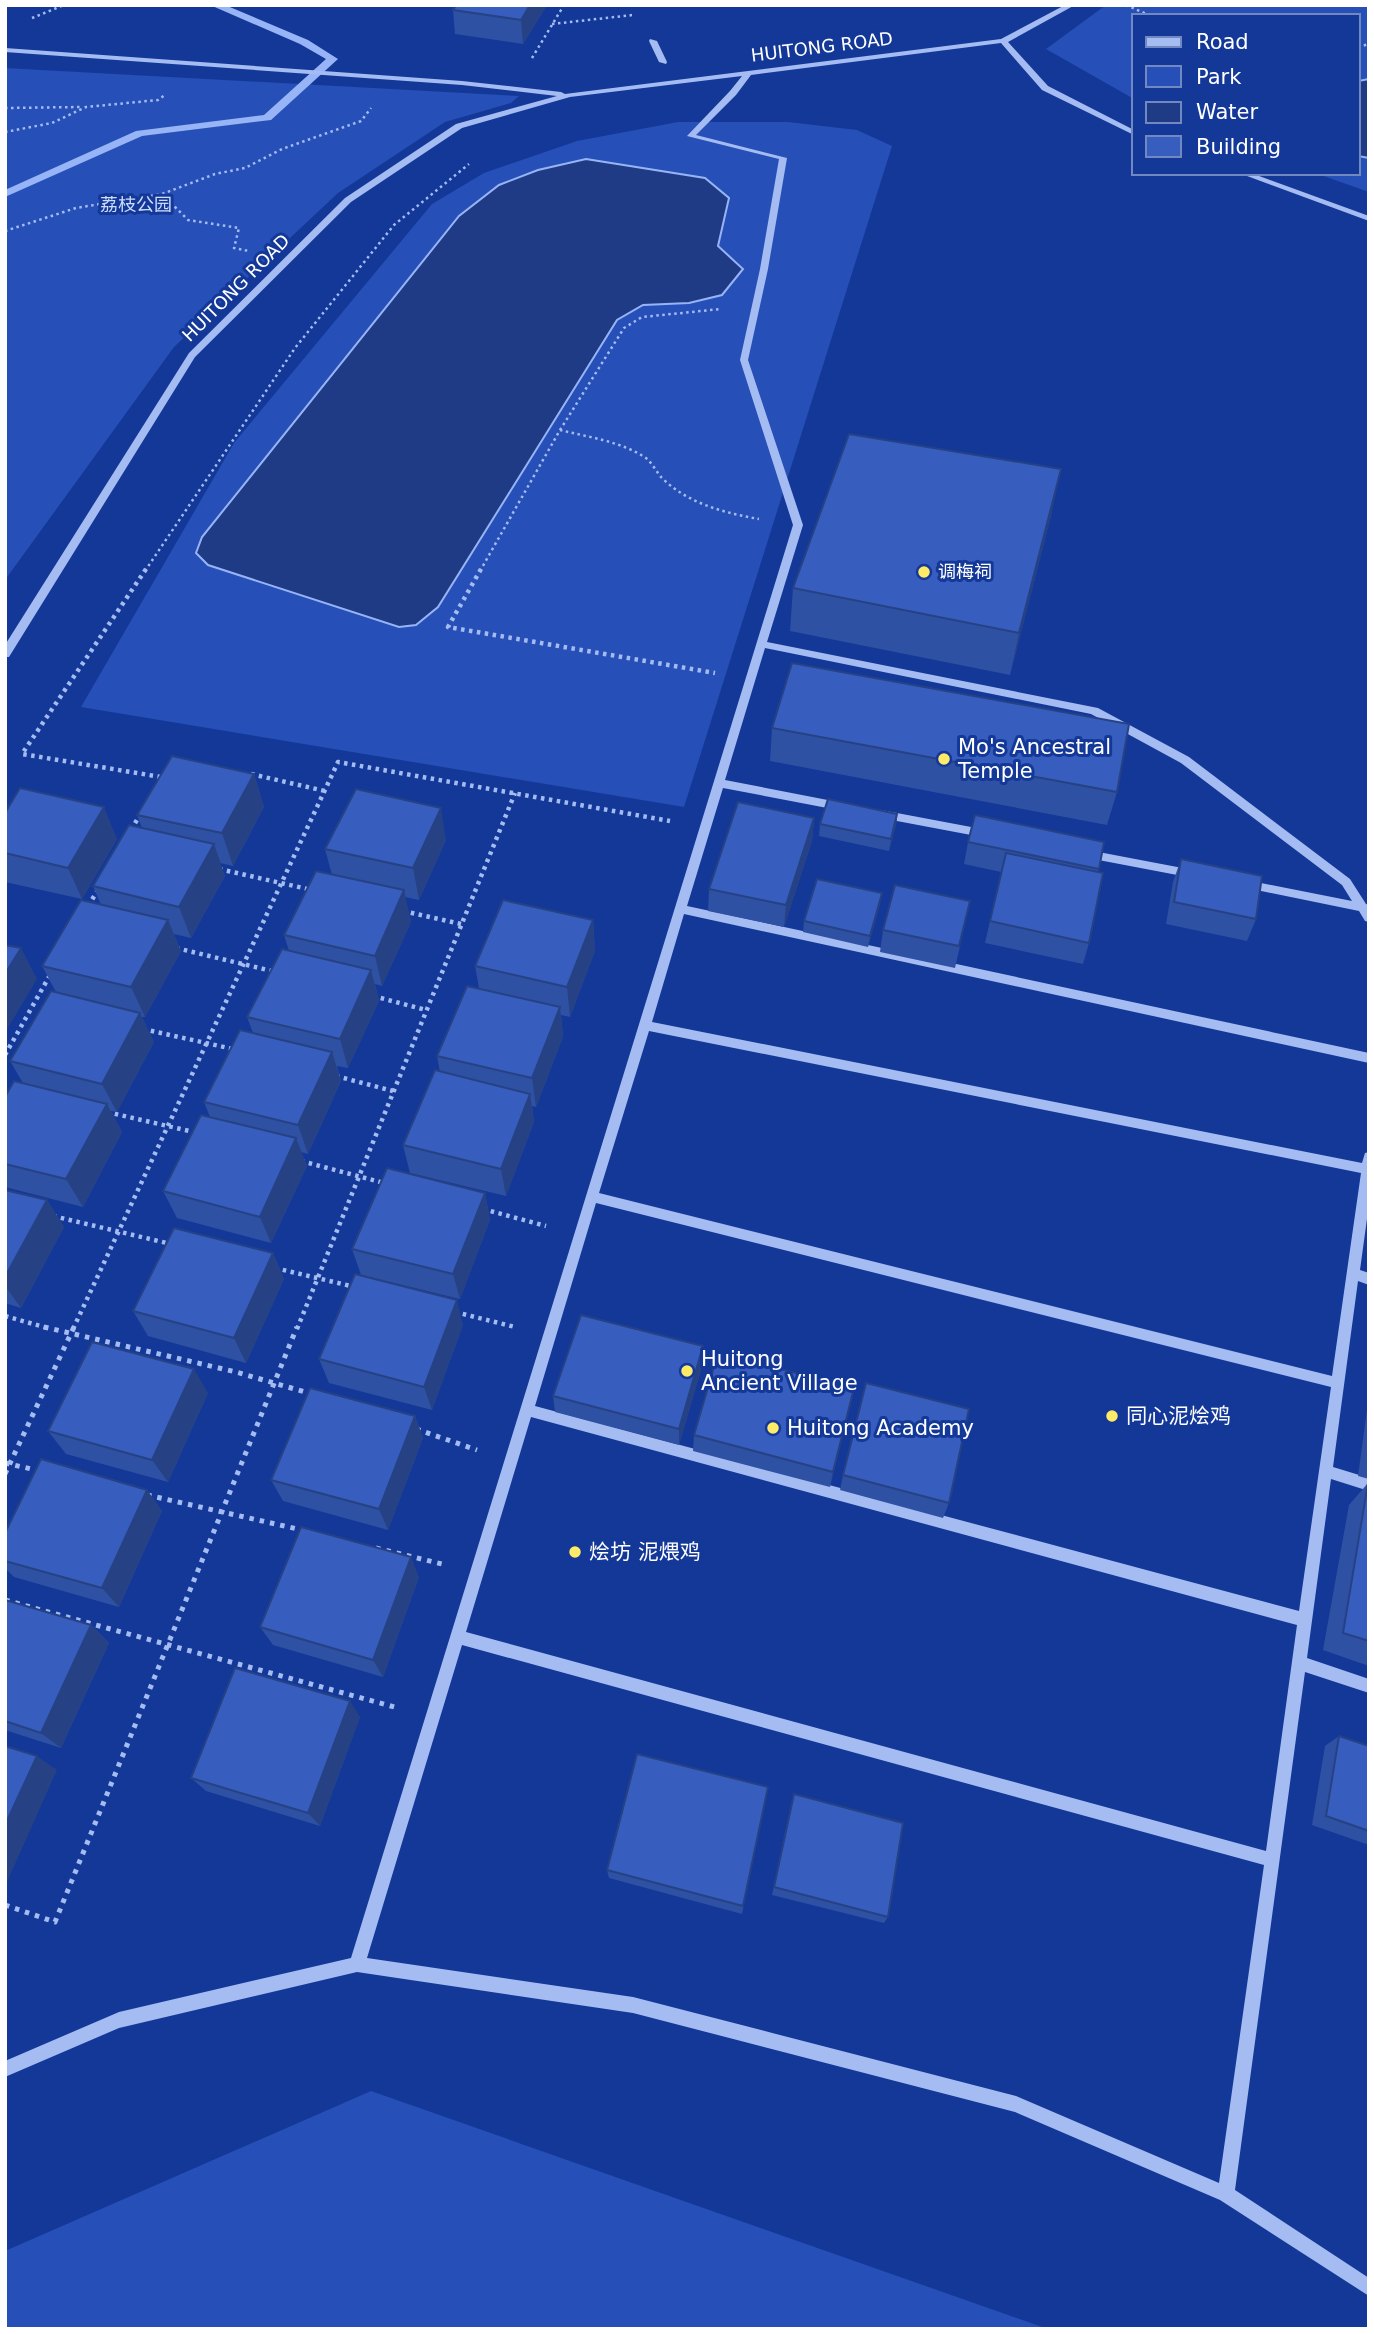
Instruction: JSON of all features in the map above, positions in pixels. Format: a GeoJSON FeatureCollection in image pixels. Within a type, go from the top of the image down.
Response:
{"type":"FeatureCollection","features":[{"type":"Feature","properties":{"kind":"street","name":"HUITONG ROAD"},"geometry":{"type":"LineString","coordinates":[[5,654],[192,355],[348,200],[458,125],[569,95],[1003,41],[1071,5]]}},
{"type":"Feature","properties":{"kind":"street"},"geometry":{"type":"LineString","coordinates":[[653,41],[663,62]]}},
{"type":"Feature","properties":{"kind":"street"},"geometry":{"type":"LineString","coordinates":[[1003,41],[1045,88],[1132,131]]}},
{"type":"Feature","properties":{"kind":"street","name":"HUITONG ROAD"},"geometry":{"type":"LineString","coordinates":[[5,50],[399,78],[569,95]]}},
{"type":"Feature","properties":{"kind":"street"},"geometry":{"type":"LineString","coordinates":[[357,1964],[798,525],[744,360],[765,268],[783,158],[691,136],[733,93],[749,72]]}},
{"type":"Feature","properties":{"kind":"street"},"geometry":{"type":"LineString","coordinates":[[1248,175],[1369,219]]}},
{"type":"Feature","properties":{"kind":"street"},"geometry":{"type":"LineString","coordinates":[[762,644],[1094,711],[1185,760],[1346,882],[1369,918]]}},
{"type":"Feature","properties":{"kind":"street"},"geometry":{"type":"LineString","coordinates":[[720,783],[856,809]]}},
{"type":"Feature","properties":{"kind":"street"},"geometry":{"type":"LineString","coordinates":[[870,812],[993,835]]}},
{"type":"Feature","properties":{"kind":"street"},"geometry":{"type":"LineString","coordinates":[[1075,851],[1212,878]]}},
{"type":"Feature","properties":{"kind":"street"},"geometry":{"type":"LineString","coordinates":[[1239,883],[1365,908]]}},
{"type":"Feature","properties":{"kind":"street"},"geometry":{"type":"LineString","coordinates":[[681,909],[1369,1058]]}},
{"type":"Feature","properties":{"kind":"street"},"geometry":{"type":"LineString","coordinates":[[645,1024],[1368,1163],[1226,2194]]}},
{"type":"Feature","properties":{"kind":"street"},"geometry":{"type":"LineString","coordinates":[[592,1197],[1338,1383]]}},
{"type":"Feature","properties":{"kind":"street"},"geometry":{"type":"LineString","coordinates":[[1353,1274],[1369,1279]]}},
{"type":"Feature","properties":{"kind":"street"},"geometry":{"type":"LineString","coordinates":[[527,1410],[1305,1620]]}},
{"type":"Feature","properties":{"kind":"street"},"geometry":{"type":"LineString","coordinates":[[1325,1471],[1369,1485]]}},
{"type":"Feature","properties":{"kind":"street"},"geometry":{"type":"LineString","coordinates":[[457,1637],[1272,1860]]}},
{"type":"Feature","properties":{"kind":"street"},"geometry":{"type":"LineString","coordinates":[[1299,1663],[1369,1686]]}},
{"type":"Feature","properties":{"kind":"street"},"geometry":{"type":"LineString","coordinates":[[5,2068],[119,2020],[357,1964],[633,2005],[1016,2104],[1226,2194],[1369,2288]]}},
{"type":"Feature","properties":{"kind":"path"},"geometry":{"type":"LineString","coordinates":[[513,89],[564,5]]}},
{"type":"Feature","properties":{"kind":"path"},"geometry":{"type":"LineString","coordinates":[[1126,5],[1146,14]]}},
{"type":"Feature","properties":{"kind":"path"},"geometry":{"type":"LineString","coordinates":[[552,24],[641,14]]}},
{"type":"Feature","properties":{"kind":"path"},"geometry":{"type":"LineString","coordinates":[[5,108],[86,107],[158,100],[206,64]]}},
{"type":"Feature","properties":{"kind":"path"},"geometry":{"type":"LineString","coordinates":[[5,231],[76,208],[162,194],[215,174],[244,169],[282,149],[361,121],[399,78]]}},
{"type":"Feature","properties":{"kind":"path"},"geometry":{"type":"LineString","coordinates":[[5,132],[52,123],[86,107]]}},
{"type":"Feature","properties":{"kind":"path"},"geometry":{"type":"LineString","coordinates":[[161,777],[22,754],[295,348],[394,225],[472,161]]}},
{"type":"Feature","properties":{"kind":"path"},"geometry":{"type":"LineString","coordinates":[[162,194],[188,220],[239,228],[234,248],[289,258]]}},
{"type":"Feature","properties":{"kind":"path"},"geometry":{"type":"LineString","coordinates":[[727,309],[642,317],[624,328],[560,430],[448,627],[751,679]]}},
{"type":"Feature","properties":{"kind":"path"},"geometry":{"type":"LineString","coordinates":[[560,430],[623,446],[647,458],[662,479],[692,500],[728,513],[798,525]]}},
{"type":"Feature","properties":{"kind":"path"},"geometry":{"type":"LineString","coordinates":[[5,1474],[7,1464],[338,762],[706,827]]}},
{"type":"Feature","properties":{"kind":"path"},"geometry":{"type":"LineString","coordinates":[[155,788],[167,767]]}},
{"type":"Feature","properties":{"kind":"path"},"geometry":{"type":"LineString","coordinates":[[249,774],[325,791]]}},
{"type":"Feature","properties":{"kind":"path"},"geometry":{"type":"LineString","coordinates":[[5,1905],[55,1922],[515,793]]}},
{"type":"Feature","properties":{"kind":"path"},"geometry":{"type":"LineString","coordinates":[[129,835],[142,811]]}},
{"type":"Feature","properties":{"kind":"path"},"geometry":{"type":"LineString","coordinates":[[215,868],[320,892]]}},
{"type":"Feature","properties":{"kind":"path"},"geometry":{"type":"LineString","coordinates":[[84,914],[103,880]]}},
{"type":"Feature","properties":{"kind":"path"},"geometry":{"type":"LineString","coordinates":[[397,910],[461,924]]}},
{"type":"Feature","properties":{"kind":"path"},"geometry":{"type":"LineString","coordinates":[[167,946],[283,974]]}},
{"type":"Feature","properties":{"kind":"path"},"geometry":{"type":"LineString","coordinates":[[5,1055],[52,971]]}},
{"type":"Feature","properties":{"kind":"path"},"geometry":{"type":"LineString","coordinates":[[361,993],[426,1010]]}},
{"type":"Feature","properties":{"kind":"path"},"geometry":{"type":"LineString","coordinates":[[32,1006],[46,1009]]}},
{"type":"Feature","properties":{"kind":"path"},"geometry":{"type":"LineString","coordinates":[[139,1028],[233,1049]]}},
{"type":"Feature","properties":{"kind":"path"},"geometry":{"type":"LineString","coordinates":[[327,1074],[393,1091]]}},
{"type":"Feature","properties":{"kind":"path"},"geometry":{"type":"LineString","coordinates":[[100,1110],[206,1135]]}},
{"type":"Feature","properties":{"kind":"path"},"geometry":{"type":"LineString","coordinates":[[295,1159],[398,1187]]}},
{"type":"Feature","properties":{"kind":"path"},"geometry":{"type":"LineString","coordinates":[[476,1208],[581,1235]]}},
{"type":"Feature","properties":{"kind":"path"},"geometry":{"type":"LineString","coordinates":[[43,1213],[185,1248]]}},
{"type":"Feature","properties":{"kind":"path"},"geometry":{"type":"LineString","coordinates":[[265,1265],[356,1287]]}},
{"type":"Feature","properties":{"kind":"path"},"geometry":{"type":"LineString","coordinates":[[447,1310],[550,1335]]}},
{"type":"Feature","properties":{"kind":"path"},"geometry":{"type":"LineString","coordinates":[[5,1317],[70,1335],[275,1381],[314,1395]]}},
{"type":"Feature","properties":{"kind":"path"},"geometry":{"type":"LineString","coordinates":[[406,1426],[511,1461]]}},
{"type":"Feature","properties":{"kind":"path"},"geometry":{"type":"LineString","coordinates":[[7,1464],[50,1474]]}},
{"type":"Feature","properties":{"kind":"path"},"geometry":{"type":"LineString","coordinates":[[143,1494],[303,1531]]}},
{"type":"Feature","properties":{"kind":"path"},"geometry":{"type":"LineString","coordinates":[[370,1546],[477,1572]]}},
{"type":"Feature","properties":{"kind":"path"},"geometry":{"type":"LineString","coordinates":[[5,1600],[433,1717]]}},
{"type":"Feature","properties":{"kind":"green space"},"geometry":{"type":"Polygon","coordinates":[[[1106,5],[1369,5],[1369,192],[1321,175],[1360,175],[1360,14],[1132,14],[1132,98],[1046,49],[1106,5]]]}},
{"type":"Feature","properties":{"kind":"green space","name":"荔枝公园"},"geometry":{"type":"Polygon","coordinates":[[[5,68],[519,96],[511,103],[445,122],[338,193],[174,347],[5,580],[5,68]]]}},
{"type":"Feature","properties":{"kind":"green space"},"geometry":{"type":"Polygon","coordinates":[[[678,122],[788,122],[857,130],[892,146],[684,807],[81,707],[234,443],[432,204],[484,173],[577,141],[678,122]]]}},
{"type":"Feature","properties":{"kind":"green space"},"geometry":{"type":"Polygon","coordinates":[[[371,2091],[1048,2329],[5,2329],[5,2251],[371,2091]]]}},
{"type":"Feature","properties":{"kind":"water"},"geometry":{"type":"Polygon","coordinates":[[[1369,79],[1369,158],[1360,156],[1360,81],[1369,79]]]}},
{"type":"Feature","properties":{"kind":"water"},"geometry":{"type":"Polygon","coordinates":[[[586,159],[705,178],[729,198],[718,246],[743,269],[722,295],[689,303],[643,305],[617,320],[438,607],[416,625],[399,627],[208,565],[196,553],[202,537],[459,216],[499,185],[538,170],[586,159]]]}},
{"type":"Feature","properties":{"kind":"building"},"geometry":{"type":"Polygon","coordinates":[[[456,5],[530,5],[521,20],[453,10],[456,5]]]}},
{"type":"Feature","properties":{"kind":"building","name":"调梅祠"},"geometry":{"type":"Polygon","coordinates":[[[849,434],[1061,469],[1019,633],[793,588],[849,434]]]}},
{"type":"Feature","properties":{"kind":"building"},"geometry":{"type":"Polygon","coordinates":[[[792,663],[1129,724],[1117,792],[772,728],[792,663]]]}},
{"type":"Feature","properties":{"kind":"building"},"geometry":{"type":"Polygon","coordinates":[[[172,756],[254,774],[222,833],[137,815],[172,756]]]}},
{"type":"Feature","properties":{"kind":"building"},"geometry":{"type":"Polygon","coordinates":[[[20,788],[104,807],[68,868],[5,853],[5,813],[20,788]]]}},
{"type":"Feature","properties":{"kind":"building"},"geometry":{"type":"Polygon","coordinates":[[[356,789],[441,808],[413,868],[325,849],[356,789]]]}},
{"type":"Feature","properties":{"kind":"building"},"geometry":{"type":"Polygon","coordinates":[[[828,799],[897,814],[891,839],[820,824],[828,799]]]}},
{"type":"Feature","properties":{"kind":"building"},"geometry":{"type":"Polygon","coordinates":[[[738,802],[814,818],[786,905],[709,889],[738,802]]]}},
{"type":"Feature","properties":{"kind":"building"},"geometry":{"type":"Polygon","coordinates":[[[975,815],[1104,842],[1099,869],[968,842],[975,815]]]}},
{"type":"Feature","properties":{"kind":"building"},"geometry":{"type":"Polygon","coordinates":[[[129,825],[214,844],[179,907],[93,886],[129,825]]]}},
{"type":"Feature","properties":{"kind":"building"},"geometry":{"type":"Polygon","coordinates":[[[1006,853],[1103,873],[1089,943],[990,921],[1006,853]]]}},
{"type":"Feature","properties":{"kind":"building"},"geometry":{"type":"Polygon","coordinates":[[[1181,859],[1262,876],[1256,919],[1174,902],[1181,859]]]}},
{"type":"Feature","properties":{"kind":"building"},"geometry":{"type":"Polygon","coordinates":[[[316,871],[404,890],[375,956],[284,935],[316,871]]]}},
{"type":"Feature","properties":{"kind":"building"},"geometry":{"type":"Polygon","coordinates":[[[817,879],[882,893],[870,936],[804,921],[817,879]]]}},
{"type":"Feature","properties":{"kind":"building"},"geometry":{"type":"Polygon","coordinates":[[[895,885],[970,901],[959,946],[883,930],[895,885]]]}},
{"type":"Feature","properties":{"kind":"building"},"geometry":{"type":"Polygon","coordinates":[[[81,900],[168,920],[131,987],[42,966],[81,900]]]}},
{"type":"Feature","properties":{"kind":"building"},"geometry":{"type":"Polygon","coordinates":[[[503,900],[593,920],[567,987],[475,966],[503,900]]]}},
{"type":"Feature","properties":{"kind":"building"},"geometry":{"type":"Polygon","coordinates":[[[5,945],[21,948],[5,974],[5,945]]]}},
{"type":"Feature","properties":{"kind":"building"},"geometry":{"type":"Polygon","coordinates":[[[282,949],[371,970],[340,1039],[247,1017],[282,949]]]}},
{"type":"Feature","properties":{"kind":"building"},"geometry":{"type":"Polygon","coordinates":[[[467,986],[560,1007],[532,1078],[437,1056],[467,986]]]}},
{"type":"Feature","properties":{"kind":"building"},"geometry":{"type":"Polygon","coordinates":[[[51,991],[140,1013],[102,1084],[10,1061],[51,991]]]}},
{"type":"Feature","properties":{"kind":"building"},"geometry":{"type":"Polygon","coordinates":[[[240,1030],[332,1052],[298,1125],[204,1102],[240,1030]]]}},
{"type":"Feature","properties":{"kind":"building"},"geometry":{"type":"Polygon","coordinates":[[[435,1070],[530,1094],[501,1169],[403,1145],[435,1070]]]}},
{"type":"Feature","properties":{"kind":"building"},"geometry":{"type":"Polygon","coordinates":[[[14,1081],[107,1104],[66,1179],[5,1164],[5,1097],[14,1081]]]}},
{"type":"Feature","properties":{"kind":"building"},"geometry":{"type":"Polygon","coordinates":[[[201,1115],[296,1138],[260,1217],[163,1191],[201,1115]]]}},
{"type":"Feature","properties":{"kind":"building"},"geometry":{"type":"Polygon","coordinates":[[[387,1168],[485,1193],[453,1274],[352,1249],[387,1168]]]}},
{"type":"Feature","properties":{"kind":"building"},"geometry":{"type":"Polygon","coordinates":[[[5,1190],[47,1200],[5,1277],[5,1190]]]}},
{"type":"Feature","properties":{"kind":"building"},"geometry":{"type":"Polygon","coordinates":[[[174,1228],[273,1253],[234,1338],[133,1311],[174,1228]]]}},
{"type":"Feature","properties":{"kind":"building"},"geometry":{"type":"Polygon","coordinates":[[[355,1274],[457,1300],[424,1387],[319,1359],[355,1274]]]}},
{"type":"Feature","properties":{"kind":"building"},"geometry":{"type":"Polygon","coordinates":[[[581,1315],[703,1346],[679,1429],[553,1396],[581,1315]]]}},
{"type":"Feature","properties":{"kind":"building"},"geometry":{"type":"Polygon","coordinates":[[[92,1342],[194,1369],[152,1460],[48,1431],[92,1342]]]}},
{"type":"Feature","properties":{"kind":"building","name":"Huitong Academy"},"geometry":{"type":"Polygon","coordinates":[[[718,1353],[854,1388],[833,1472],[694,1435],[718,1353]]]}},
{"type":"Feature","properties":{"kind":"building"},"geometry":{"type":"Polygon","coordinates":[[[866,1383],[969,1409],[949,1503],[843,1475],[866,1383]]]}},
{"type":"Feature","properties":{"kind":"building"},"geometry":{"type":"Polygon","coordinates":[[[310,1388],[415,1416],[379,1509],[271,1480],[310,1388]]]}},
{"type":"Feature","properties":{"kind":"building"},"geometry":{"type":"Polygon","coordinates":[[[41,1459],[147,1490],[102,1588],[5,1561],[5,1533],[41,1459]]]}},
{"type":"Feature","properties":{"kind":"building"},"geometry":{"type":"Polygon","coordinates":[[[1369,1484],[1369,1641],[1343,1633],[1369,1484]]]}},
{"type":"Feature","properties":{"kind":"building"},"geometry":{"type":"Polygon","coordinates":[[[301,1527],[411,1557],[373,1660],[260,1627],[301,1527]]]}},
{"type":"Feature","properties":{"kind":"building"},"geometry":{"type":"Polygon","coordinates":[[[5,1600],[91,1625],[41,1733],[5,1721],[5,1600]]]}},
{"type":"Feature","properties":{"kind":"building"},"geometry":{"type":"Polygon","coordinates":[[[235,1668],[350,1701],[308,1813],[191,1778],[235,1668]]]}},
{"type":"Feature","properties":{"kind":"building"},"geometry":{"type":"Polygon","coordinates":[[[1339,1736],[1369,1746],[1369,1831],[1326,1816],[1339,1736]]]}},
{"type":"Feature","properties":{"kind":"building"},"geometry":{"type":"Polygon","coordinates":[[[5,1746],[37,1756],[5,1825],[5,1746]]]}},
{"type":"Feature","properties":{"kind":"building"},"geometry":{"type":"Polygon","coordinates":[[[637,1754],[768,1787],[743,1906],[607,1870],[637,1754]]]}},
{"type":"Feature","properties":{"kind":"building"},"geometry":{"type":"Polygon","coordinates":[[[794,1794],[903,1823],[888,1917],[774,1887],[794,1794]]]}},
{"type":"Feature","properties":{"kind":"waterway"},"geometry":{"type":"LineString","coordinates":[[5,194],[140,133],[267,118],[333,59],[304,42],[215,5]]}},
{"type":"Feature","properties":{"kind":"place","name":"调梅祠"},"geometry":{"type":"Point","coordinates":[924,572]}},
{"type":"Feature","properties":{"kind":"place","name":"Mo's Ancestral Temple"},"geometry":{"type":"Point","coordinates":[944,759]}},
{"type":"Feature","properties":{"kind":"place","name":"Huitong Ancient Village"},"geometry":{"type":"Point","coordinates":[687,1371]}},
{"type":"Feature","properties":{"kind":"place","name":"同心泥烩鸡"},"geometry":{"type":"Point","coordinates":[1112,1416]}},
{"type":"Feature","properties":{"kind":"place","name":"Huitong Academy"},"geometry":{"type":"Point","coordinates":[773,1428]}},
{"type":"Feature","properties":{"kind":"place","name":"烩坊 泥煨鸡"},"geometry":{"type":"Point","coordinates":[575,1552]}}]}
